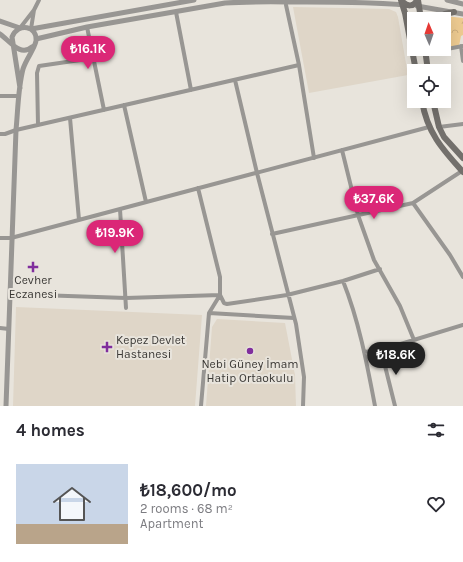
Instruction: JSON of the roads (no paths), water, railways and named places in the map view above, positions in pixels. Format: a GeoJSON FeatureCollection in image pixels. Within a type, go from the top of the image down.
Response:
{"type":"FeatureCollection","features":[{"type":"Feature","properties":{"kind":"main road"},"geometry":{"type":"LineString","coordinates":[[415,64],[404,3],[415,4],[418,2],[420,12]]}},
{"type":"Feature","properties":{"kind":"main road"},"geometry":{"type":"LineString","coordinates":[[424,108],[429,127],[437,142],[463,172]]}},
{"type":"Feature","properties":{"kind":"main road"},"geometry":{"type":"LineString","coordinates":[[435,108],[439,127],[444,137],[463,158]]}},
{"type":"Feature","properties":{"kind":"street"},"geometry":{"type":"LineString","coordinates":[[20,88],[14,45],[12,41],[14,33],[20,28],[34,10],[39,0]]}},
{"type":"Feature","properties":{"kind":"street"},"geometry":{"type":"LineString","coordinates":[[0,21],[20,28],[24,27],[31,29],[175,2],[194,0]]}},
{"type":"Feature","properties":{"kind":"street"},"geometry":{"type":"LineString","coordinates":[[447,0],[463,4]]}},
{"type":"Feature","properties":{"kind":"street"},"geometry":{"type":"LineString","coordinates":[[418,2],[463,14]]}},
{"type":"Feature","properties":{"kind":"street"},"geometry":{"type":"LineString","coordinates":[[36,39],[87,27],[225,3],[404,3]]}},
{"type":"Feature","properties":{"kind":"street"},"geometry":{"type":"LineString","coordinates":[[286,5],[299,65],[314,158]]}},
{"type":"Feature","properties":{"kind":"street"},"geometry":{"type":"LineString","coordinates":[[6,406],[16,130],[23,68],[36,39],[34,32],[31,29],[34,10]]}},
{"type":"Feature","properties":{"kind":"street"},"geometry":{"type":"LineString","coordinates":[[176,12],[191,90]]}},
{"type":"Feature","properties":{"kind":"street"},"geometry":{"type":"LineString","coordinates":[[87,27],[104,110]]}},
{"type":"Feature","properties":{"kind":"street"},"geometry":{"type":"LineString","coordinates":[[0,34],[16,48],[23,51],[30,49],[33,46]]}},
{"type":"Feature","properties":{"kind":"street"},"geometry":{"type":"LineString","coordinates":[[451,47],[462,46],[463,61]]}},
{"type":"Feature","properties":{"kind":"street"},"geometry":{"type":"LineString","coordinates":[[38,125],[37,73],[39,66],[94,58]]}},
{"type":"Feature","properties":{"kind":"street"},"geometry":{"type":"LineString","coordinates":[[0,134],[299,65]]}},
{"type":"Feature","properties":{"kind":"street"},"geometry":{"type":"LineString","coordinates":[[235,80],[287,295],[294,318],[304,377],[303,406]]}},
{"type":"Feature","properties":{"kind":"street"},"geometry":{"type":"LineString","coordinates":[[0,96],[19,96]]}},
{"type":"Feature","properties":{"kind":"street"},"geometry":{"type":"LineString","coordinates":[[124,106],[146,202]]}},
{"type":"Feature","properties":{"kind":"street"},"geometry":{"type":"LineString","coordinates":[[70,118],[79,220]]}},
{"type":"Feature","properties":{"kind":"street"},"geometry":{"type":"LineString","coordinates":[[439,127],[463,124]]}},
{"type":"Feature","properties":{"kind":"street"},"geometry":{"type":"LineString","coordinates":[[0,238],[11,238],[429,127]]}},
{"type":"Feature","properties":{"kind":"street"},"geometry":{"type":"LineString","coordinates":[[342,150],[358,215],[374,260],[400,306],[414,340]]}},
{"type":"Feature","properties":{"kind":"street"},"geometry":{"type":"LineString","coordinates":[[272,234],[413,203],[463,172]]}},
{"type":"Feature","properties":{"kind":"street"},"geometry":{"type":"LineString","coordinates":[[198,188],[220,277],[220,295],[224,303],[227,304],[287,295],[343,282],[380,270]]}},
{"type":"Feature","properties":{"kind":"street"},"geometry":{"type":"LineString","coordinates":[[413,203],[450,255],[463,277]]}},
{"type":"Feature","properties":{"kind":"street"},"geometry":{"type":"LineString","coordinates":[[120,209],[126,308]]}},
{"type":"Feature","properties":{"kind":"street"},"geometry":{"type":"LineString","coordinates":[[343,282],[352,304],[375,406]]}},
{"type":"Feature","properties":{"kind":"street"},"geometry":{"type":"LineString","coordinates":[[10,294],[126,298],[220,295]]}},
{"type":"Feature","properties":{"kind":"street"},"geometry":{"type":"LineString","coordinates":[[201,406],[209,313],[220,295]]}},
{"type":"Feature","properties":{"kind":"street"},"geometry":{"type":"LineString","coordinates":[[209,313],[294,318]]}},
{"type":"Feature","properties":{"kind":"street"},"geometry":{"type":"LineString","coordinates":[[364,352],[382,350],[463,325]]}},
{"type":"Feature","properties":{"kind":"street"},"geometry":{"type":"LineString","coordinates":[[0,328],[9,328]]}},
{"type":"Feature","properties":{"kind":"street"},"geometry":{"type":"LineString","coordinates":[[382,350],[395,406]]}},
{"type":"Feature","properties":{"kind":"place","name":"Cevher Eczanesi"},"geometry":{"type":"Point","coordinates":[33,267]}},
{"type":"Feature","properties":{"kind":"place","name":"Kepez Devlet Hastanesi"},"geometry":{"type":"Point","coordinates":[107,347]}},
{"type":"Feature","properties":{"kind":"place","name":"Nebi Güney İmam Hatip Ortaokulu"},"geometry":{"type":"Point","coordinates":[250,351]}}]}
